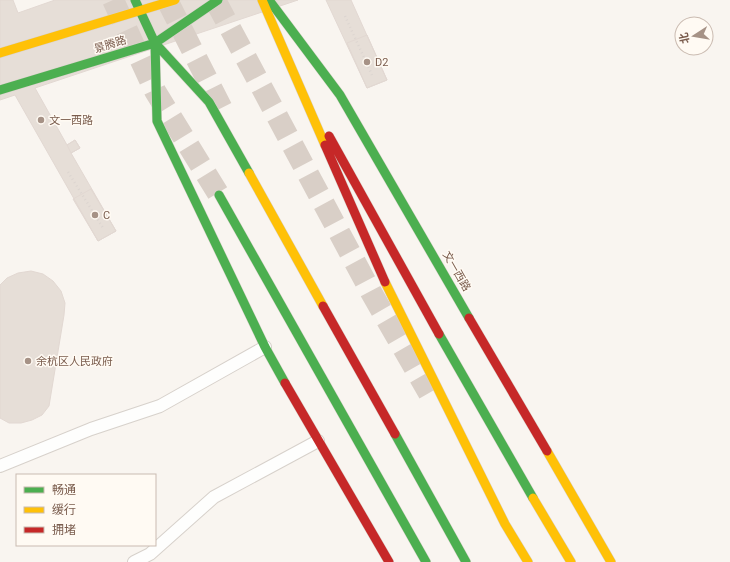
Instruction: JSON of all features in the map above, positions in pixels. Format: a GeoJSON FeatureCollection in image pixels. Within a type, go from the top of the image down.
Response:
{"type":"FeatureCollection","features":[{"type":"Feature","properties":{"kind":"main road"},"geometry":{"type":"LineString","coordinates":[[135,0],[155,43],[210,102],[466,562]]}},
{"type":"Feature","properties":{"kind":"main road","name":"景腾路"},"geometry":{"type":"LineString","coordinates":[[0,54],[175,0]]}},
{"type":"Feature","properties":{"kind":"main road","name":"景腾路"},"geometry":{"type":"LineString","coordinates":[[0,90],[155,43],[218,0]]}},
{"type":"Feature","properties":{"kind":"main road"},"geometry":{"type":"LineString","coordinates":[[262,0],[397,308],[505,524],[528,562]]}},
{"type":"Feature","properties":{"kind":"main road","name":"文一西路"},"geometry":{"type":"LineString","coordinates":[[269,0],[340,94],[611,562]]}},
{"type":"Feature","properties":{"kind":"main road"},"geometry":{"type":"LineString","coordinates":[[155,43],[157,121],[265,347],[389,562]]}},
{"type":"Feature","properties":{"kind":"main road"},"geometry":{"type":"LineString","coordinates":[[329,136],[463,378],[571,562]]}},
{"type":"Feature","properties":{"kind":"main road"},"geometry":{"type":"LineString","coordinates":[[219,195],[426,562]]}},
{"type":"Feature","properties":{"kind":"lane"},"geometry":{"type":"LineString","coordinates":[[0,466],[91,429],[160,406],[265,347]]}},
{"type":"Feature","properties":{"kind":"lane"},"geometry":{"type":"LineString","coordinates":[[134,562],[150,554],[214,497],[318,441]]}},
{"type":"Feature","properties":{"kind":"path"},"geometry":{"type":"LineString","coordinates":[[345,16],[372,75]]}},
{"type":"Feature","properties":{"kind":"path"},"geometry":{"type":"LineString","coordinates":[[68,172],[103,228]]}},
{"type":"Feature","properties":{"kind":"building","name":"文一西路"},"geometry":{"type":"Polygon","coordinates":[[[0,0],[13,0],[18,13],[55,0],[298,0],[35,88],[67,145],[75,140],[80,148],[71,153],[116,231],[98,241],[15,95],[0,100],[0,0]]]}},
{"type":"Feature","properties":{"kind":"building"},"geometry":{"type":"Polygon","coordinates":[[[326,0],[351,0],[387,80],[367,88],[326,0]]]}},
{"type":"Feature","properties":{"kind":"building","name":"D2"},"geometry":{"type":"Polygon","coordinates":[[[367,35],[387,80],[367,88],[347,43],[367,35]]]}},
{"type":"Feature","properties":{"kind":"building"},"geometry":{"type":"Polygon","coordinates":[[[75,140],[80,148],[71,153],[67,145],[75,140]]]}},
{"type":"Feature","properties":{"kind":"building","name":"C"},"geometry":{"type":"Polygon","coordinates":[[[91,189],[116,231],[98,241],[73,199],[91,189]]]}},
{"type":"Feature","properties":{"kind":"building","name":"余杭区人民政府"},"geometry":{"type":"Polygon","coordinates":[[[31,271],[43,274],[53,281],[61,291],[65,303],[64,315],[49,406],[42,415],[32,420],[21,423],[9,423],[0,418],[0,285],[7,278],[18,273],[31,271]]]}},
{"type":"Feature","properties":{"kind":"tunnel"},"geometry":{"type":"LineString","coordinates":[[113,0],[155,91],[219,195]]}},
{"type":"Feature","properties":{"kind":"tunnel"},"geometry":{"type":"LineString","coordinates":[[167,0],[224,113]]}},
{"type":"Feature","properties":{"kind":"tunnel"},"geometry":{"type":"LineString","coordinates":[[215,0],[371,292],[429,393]]}},
{"type":"Feature","properties":{"kind":"traffic: fast"},"geometry":{"type":"LineString","coordinates":[[135,0],[155,43],[209,102],[249,173]]}},
{"type":"Feature","properties":{"kind":"traffic: fast"},"geometry":{"type":"LineString","coordinates":[[0,90],[155,43],[218,0]]}},
{"type":"Feature","properties":{"kind":"traffic: fast"},"geometry":{"type":"LineString","coordinates":[[269,0],[340,95],[469,318]]}},
{"type":"Feature","properties":{"kind":"traffic: fast"},"geometry":{"type":"LineString","coordinates":[[155,43],[157,121],[265,347],[285,383]]}},
{"type":"Feature","properties":{"kind":"traffic: fast"},"geometry":{"type":"LineString","coordinates":[[219,195],[426,562]]}},
{"type":"Feature","properties":{"kind":"traffic: fast"},"geometry":{"type":"LineString","coordinates":[[439,334],[533,498]]}},
{"type":"Feature","properties":{"kind":"traffic: fast"},"geometry":{"type":"LineString","coordinates":[[395,434],[466,562]]}},
{"type":"Feature","properties":{"kind":"traffic: slow"},"geometry":{"type":"LineString","coordinates":[[0,53],[175,0]]}},
{"type":"Feature","properties":{"kind":"traffic: slow"},"geometry":{"type":"LineString","coordinates":[[262,0],[325,145]]}},
{"type":"Feature","properties":{"kind":"traffic: slow"},"geometry":{"type":"LineString","coordinates":[[249,173],[323,306]]}},
{"type":"Feature","properties":{"kind":"traffic: slow"},"geometry":{"type":"LineString","coordinates":[[385,282],[505,524],[528,562]]}},
{"type":"Feature","properties":{"kind":"traffic: slow"},"geometry":{"type":"LineString","coordinates":[[547,451],[611,562]]}},
{"type":"Feature","properties":{"kind":"traffic: slow"},"geometry":{"type":"LineString","coordinates":[[533,498],[571,562]]}},
{"type":"Feature","properties":{"kind":"traffic: jam"},"geometry":{"type":"LineString","coordinates":[[329,136],[439,334]]}},
{"type":"Feature","properties":{"kind":"traffic: jam"},"geometry":{"type":"LineString","coordinates":[[325,145],[385,282]]}},
{"type":"Feature","properties":{"kind":"traffic: jam"},"geometry":{"type":"LineString","coordinates":[[323,306],[395,434]]}},
{"type":"Feature","properties":{"kind":"traffic: jam"},"geometry":{"type":"LineString","coordinates":[[469,318],[547,451]]}},
{"type":"Feature","properties":{"kind":"traffic: jam"},"geometry":{"type":"LineString","coordinates":[[285,383],[389,562]]}},
{"type":"Feature","properties":{"kind":"place","name":"D2"},"geometry":{"type":"Point","coordinates":[367,62]}},
{"type":"Feature","properties":{"kind":"place","name":"文一西路"},"geometry":{"type":"Point","coordinates":[41,120]}},
{"type":"Feature","properties":{"kind":"place","name":"C"},"geometry":{"type":"Point","coordinates":[95,215]}},
{"type":"Feature","properties":{"kind":"place","name":"余杭区人民政府"},"geometry":{"type":"Point","coordinates":[28,361]}}]}
